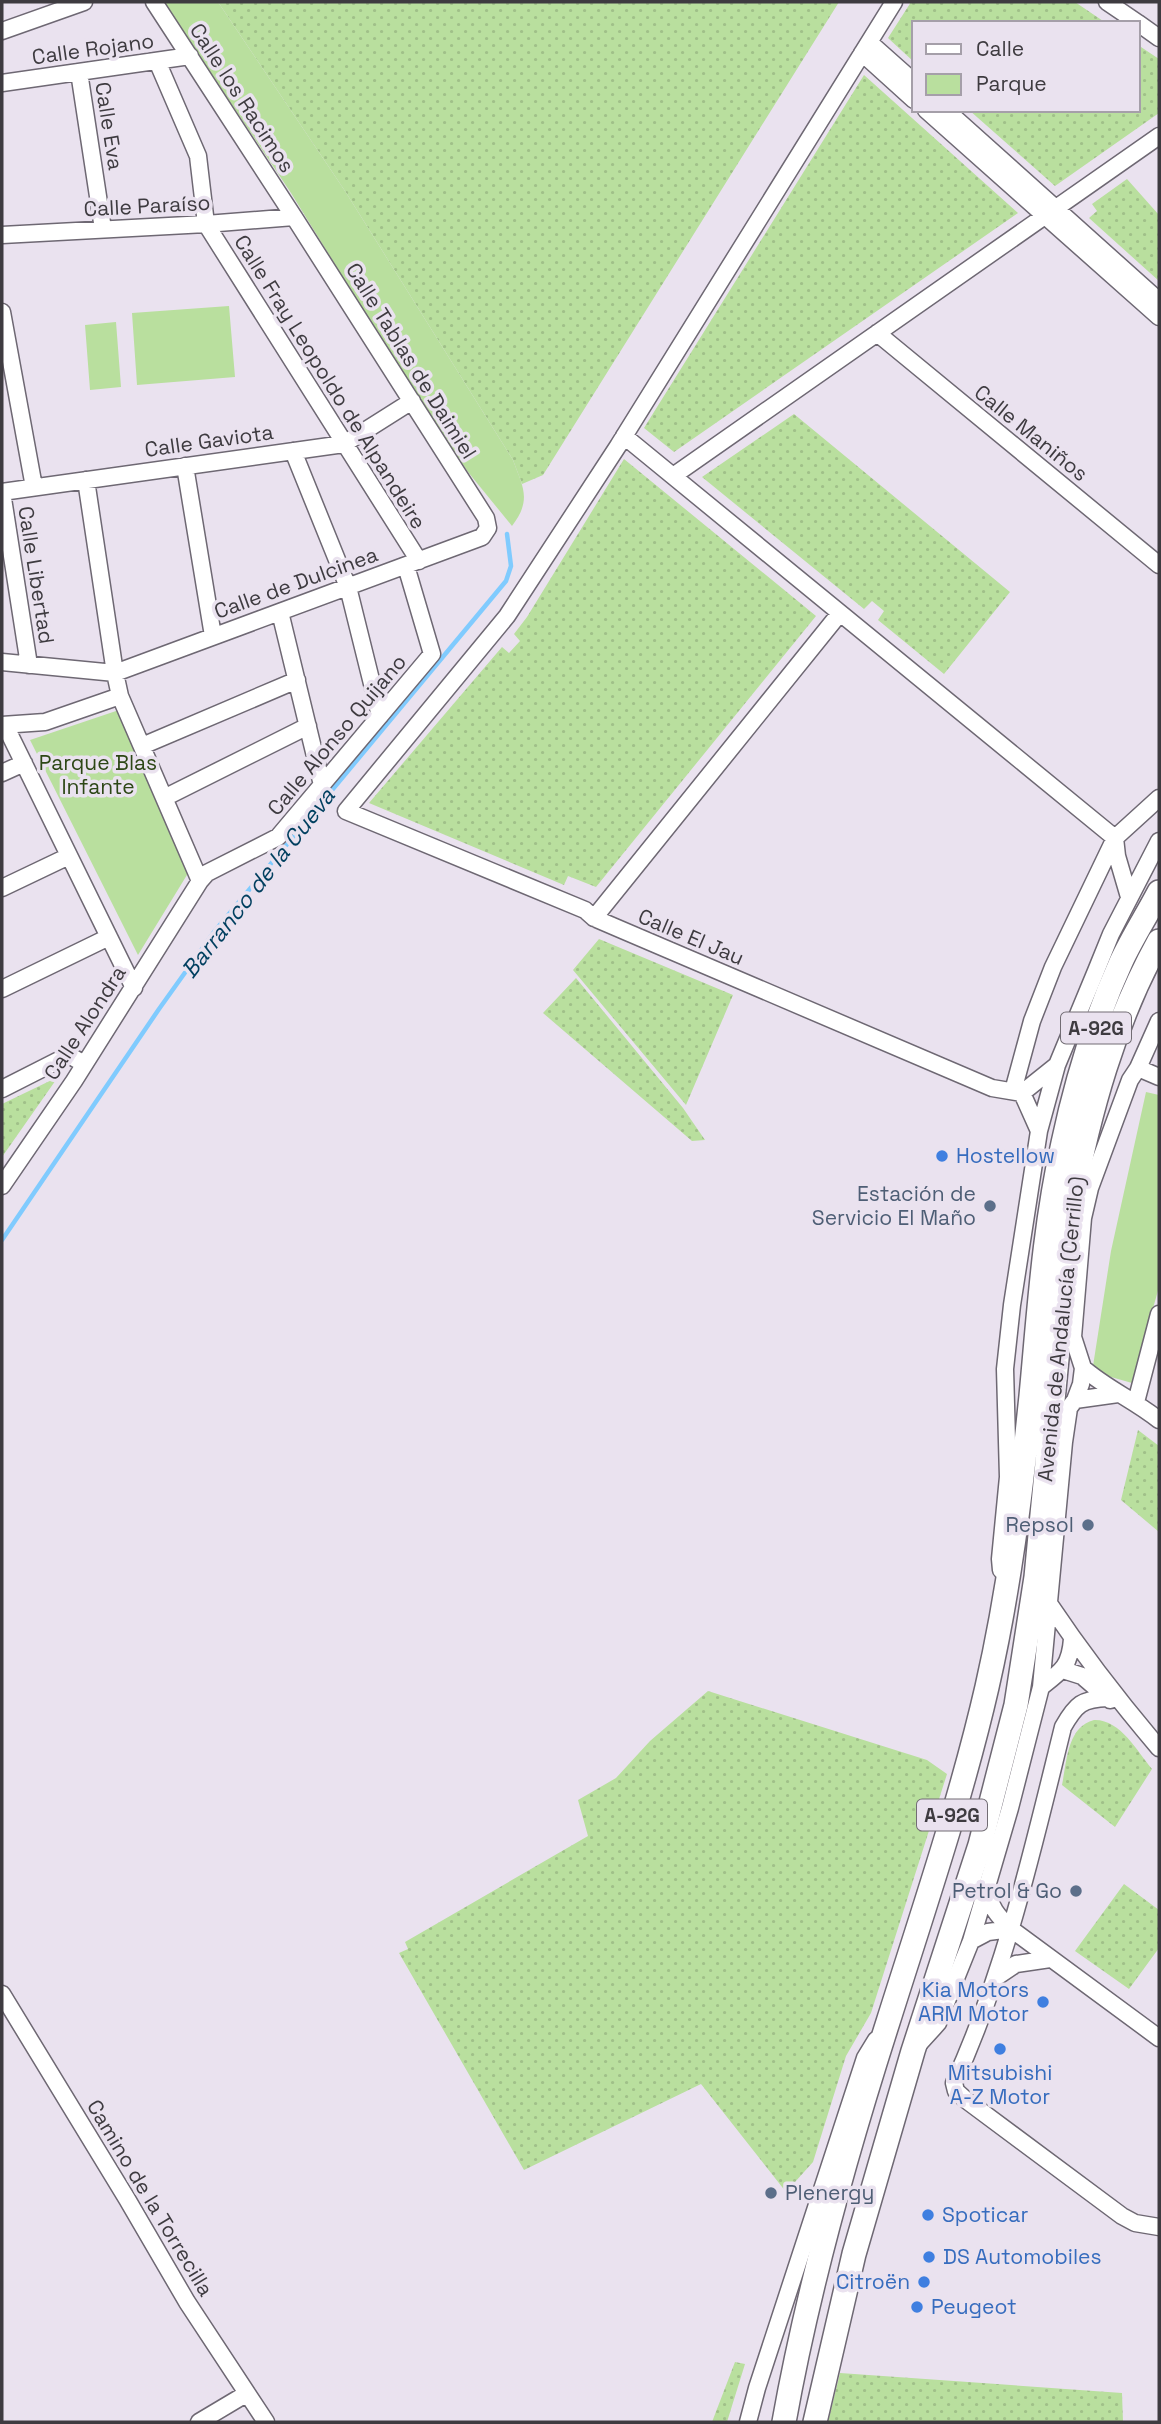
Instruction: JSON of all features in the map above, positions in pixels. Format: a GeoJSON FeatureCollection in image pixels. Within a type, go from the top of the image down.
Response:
{"type":"FeatureCollection","features":[{"type":"Feature","properties":{"kind":"highway","name":"Avenida de Andalucía (Cerrillo)"},"geometry":{"type":"LineString","coordinates":[[1064,1352],[1048,1222],[1072,1105],[1091,1039],[1121,961],[1159,892]]}},
{"type":"Feature","properties":{"kind":"highway","name":"Avenida de Andalucía (Cerrillo)"},"geometry":{"type":"LineString","coordinates":[[913,2051],[980,1845],[1016,1705],[1036,1577],[1064,1352],[1067,1257],[1072,1203],[1083,1145],[1101,1080],[1127,1009],[1159,941]]}},
{"type":"Feature","properties":{"kind":"highway","name":"Avenida de Andalucía (Cerrillo)"},"geometry":{"type":"LineString","coordinates":[[887,2025],[933,1882],[987,1688],[1004,1602],[1022,1478],[1056,1407]]}},
{"type":"Feature","properties":{"kind":"highway","name":"A-92G"},"geometry":{"type":"LineString","coordinates":[[784,2422],[825,2233],[887,2025]]}},
{"type":"Feature","properties":{"kind":"highway","name":"A-92G"},"geometry":{"type":"LineString","coordinates":[[815,2422],[851,2266],[913,2051]]}},
{"type":"Feature","properties":{"kind":"street"},"geometry":{"type":"LineString","coordinates":[[2,31],[84,2]]}},
{"type":"Feature","properties":{"kind":"street","name":"Calle los Racimos"},"geometry":{"type":"LineString","coordinates":[[154,2],[294,217]]}},
{"type":"Feature","properties":{"kind":"street"},"geometry":{"type":"LineString","coordinates":[[894,2],[624,436],[1115,838],[1121,873],[1129,897]]}},
{"type":"Feature","properties":{"kind":"street"},"geometry":{"type":"LineString","coordinates":[[1107,2],[1135,21]]}},
{"type":"Feature","properties":{"kind":"street"},"geometry":{"type":"LineString","coordinates":[[1140,24],[1159,37]]}},
{"type":"Feature","properties":{"kind":"street"},"geometry":{"type":"LineString","coordinates":[[866,48],[912,81]]}},
{"type":"Feature","properties":{"kind":"street"},"geometry":{"type":"LineString","coordinates":[[866,48],[912,98]]}},
{"type":"Feature","properties":{"kind":"street","name":"Calle Rojano"},"geometry":{"type":"LineString","coordinates":[[2,83],[190,56]]}},
{"type":"Feature","properties":{"kind":"street"},"geometry":{"type":"LineString","coordinates":[[158,61],[198,156],[206,224]]}},
{"type":"Feature","properties":{"kind":"street","name":"Calle Eva"},"geometry":{"type":"LineString","coordinates":[[79,72],[103,229]]}},
{"type":"Feature","properties":{"kind":"street"},"geometry":{"type":"LineString","coordinates":[[928,112],[1159,301]]}},
{"type":"Feature","properties":{"kind":"street"},"geometry":{"type":"LineString","coordinates":[[948,112],[1159,317]]}},
{"type":"Feature","properties":{"kind":"street"},"geometry":{"type":"LineString","coordinates":[[673,476],[1159,136]]}},
{"type":"Feature","properties":{"kind":"street","name":"Calle Paraíso"},"geometry":{"type":"LineString","coordinates":[[2,235],[294,217]]}},
{"type":"Feature","properties":{"kind":"street","name":"Calle Tablas de Daimiel"},"geometry":{"type":"LineString","coordinates":[[294,217],[486,518],[488,528]]}},
{"type":"Feature","properties":{"kind":"street","name":"Calle Fray Leopoldo de Alpandeire"},"geometry":{"type":"LineString","coordinates":[[206,224],[344,443],[413,564],[432,654]]}},
{"type":"Feature","properties":{"kind":"street"},"geometry":{"type":"LineString","coordinates":[[2,312],[4,337],[34,487]]}},
{"type":"Feature","properties":{"kind":"street","name":"Calle Maniños"},"geometry":{"type":"LineString","coordinates":[[877,333],[1159,565]]}},
{"type":"Feature","properties":{"kind":"street","name":"Calle Gaviota"},"geometry":{"type":"LineString","coordinates":[[2,492],[344,443],[411,401]]}},
{"type":"Feature","properties":{"kind":"street","name":"Calle El Jau"},"geometry":{"type":"LineString","coordinates":[[624,436],[507,616],[346,811],[585,910],[594,918],[992,1088],[1018,1092]]}},
{"type":"Feature","properties":{"kind":"street"},"geometry":{"type":"LineString","coordinates":[[293,451],[348,587],[380,716]]}},
{"type":"Feature","properties":{"kind":"street"},"geometry":{"type":"LineString","coordinates":[[184,466],[213,636]]}},
{"type":"Feature","properties":{"kind":"street"},"geometry":{"type":"LineString","coordinates":[[86,480],[120,695],[200,881]]}},
{"type":"Feature","properties":{"kind":"street","name":"Calle Libertad"},"geometry":{"type":"LineString","coordinates":[[2,492],[29,665]]}},
{"type":"Feature","properties":{"kind":"street","name":"Calle de Dulcinea"},"geometry":{"type":"LineString","coordinates":[[115,673],[413,564],[482,537],[488,528]]}},
{"type":"Feature","properties":{"kind":"street"},"geometry":{"type":"LineString","coordinates":[[280,612],[322,785]]}},
{"type":"Feature","properties":{"kind":"street"},"geometry":{"type":"LineString","coordinates":[[594,918],[840,613]]}},
{"type":"Feature","properties":{"kind":"street","name":"Calle Alonso Quijano"},"geometry":{"type":"LineString","coordinates":[[200,881],[207,873],[278,838],[432,654]]}},
{"type":"Feature","properties":{"kind":"street"},"geometry":{"type":"LineString","coordinates":[[2,662],[115,673]]}},
{"type":"Feature","properties":{"kind":"street"},"geometry":{"type":"LineString","coordinates":[[142,746],[297,680]]}},
{"type":"Feature","properties":{"kind":"street"},"geometry":{"type":"LineString","coordinates":[[120,695],[45,722],[4,725],[134,988]]}},
{"type":"Feature","properties":{"kind":"street"},"geometry":{"type":"LineString","coordinates":[[164,798],[308,726]]}},
{"type":"Feature","properties":{"kind":"street"},"geometry":{"type":"LineString","coordinates":[[2,774],[24,763]]}},
{"type":"Feature","properties":{"kind":"street"},"geometry":{"type":"LineString","coordinates":[[1039,1131],[1018,1092],[1022,1053],[1036,1010],[1115,838],[1159,798]]}},
{"type":"Feature","properties":{"kind":"street"},"geometry":{"type":"LineString","coordinates":[[1004,1602],[1000,1559],[1007,1477],[1004,1381],[1039,1131],[1057,1065],[1129,897],[1159,841]]}},
{"type":"Feature","properties":{"kind":"street"},"geometry":{"type":"LineString","coordinates":[[2,888],[69,856]]}},
{"type":"Feature","properties":{"kind":"street"},"geometry":{"type":"LineString","coordinates":[[1097,873],[1121,873]]}},
{"type":"Feature","properties":{"kind":"street","name":"Calle Alondra"},"geometry":{"type":"LineString","coordinates":[[2,1186],[134,988],[200,881]]}},
{"type":"Feature","properties":{"kind":"street"},"geometry":{"type":"LineString","coordinates":[[1096,971],[1144,920]]}},
{"type":"Feature","properties":{"kind":"street"},"geometry":{"type":"LineString","coordinates":[[2,989],[109,937]]}},
{"type":"Feature","properties":{"kind":"street","name":"Avenida de Andalucía (Cerrillo)"},"geometry":{"type":"LineString","coordinates":[[913,2051],[938,2023],[971,1941],[1010,1808],[1041,1687],[1048,1602],[1056,1407],[1081,1384],[1064,1352],[1073,1337],[1083,1217],[1090,1188],[1130,1080],[1159,1021]]}},
{"type":"Feature","properties":{"kind":"street"},"geometry":{"type":"LineString","coordinates":[[2,1089],[69,1055],[84,1064]]}},
{"type":"Feature","properties":{"kind":"street"},"geometry":{"type":"LineString","coordinates":[[1018,1092],[1057,1065]]}},
{"type":"Feature","properties":{"kind":"street"},"geometry":{"type":"LineString","coordinates":[[1138,1068],[1159,1077]]}},
{"type":"Feature","properties":{"kind":"street"},"geometry":{"type":"LineString","coordinates":[[1067,1257],[1076,1289]]}},
{"type":"Feature","properties":{"kind":"street"},"geometry":{"type":"LineString","coordinates":[[1136,1402],[1159,1314]]}},
{"type":"Feature","properties":{"kind":"street"},"geometry":{"type":"LineString","coordinates":[[1007,1353],[1018,1347],[1064,1352],[1101,1384],[1136,1402],[1159,1420]]}},
{"type":"Feature","properties":{"kind":"street"},"geometry":{"type":"LineString","coordinates":[[1006,1394],[1020,1405],[1056,1407],[1118,1394]]}},
{"type":"Feature","properties":{"kind":"street"},"geometry":{"type":"LineString","coordinates":[[1048,1602],[1072,1639],[1159,1748]]}},
{"type":"Feature","properties":{"kind":"street"},"geometry":{"type":"LineString","coordinates":[[1041,1687],[1063,1670],[1071,1656],[1072,1639]]}},
{"type":"Feature","properties":{"kind":"street"},"geometry":{"type":"LineString","coordinates":[[1063,1670],[1082,1676],[1129,1713]]}},
{"type":"Feature","properties":{"kind":"street"},"geometry":{"type":"LineString","coordinates":[[1108,1698],[1087,1699],[1073,1710],[1063,1727],[998,1976],[954,2083],[956,2091],[1122,2216],[1135,2223],[1159,2227]]}},
{"type":"Feature","properties":{"kind":"street"},"geometry":{"type":"LineString","coordinates":[[980,1845],[1010,1808]]}},
{"type":"Feature","properties":{"kind":"street"},"geometry":{"type":"LineString","coordinates":[[988,1886],[989,1899],[996,1913],[1011,1929],[1159,2038]]}},
{"type":"Feature","properties":{"kind":"street"},"geometry":{"type":"LineString","coordinates":[[971,1941],[988,1932],[1011,1929]]}},
{"type":"Feature","properties":{"kind":"street"},"geometry":{"type":"LineString","coordinates":[[998,1976],[1016,1964],[1050,1959]]}},
{"type":"Feature","properties":{"kind":"street","name":"Camino de la Torrecilla"},"geometry":{"type":"LineString","coordinates":[[2,1994],[121,2188],[187,2302],[266,2422]]}},
{"type":"Feature","properties":{"kind":"street"},"geometry":{"type":"LineString","coordinates":[[748,2422],[865,2058],[887,2025]]}},
{"type":"Feature","properties":{"kind":"street"},"geometry":{"type":"LineString","coordinates":[[199,2422],[246,2394]]}},
{"type":"Feature","properties":{"kind":"green space"},"geometry":{"type":"Polygon","coordinates":[[[163,2],[218,2],[345,191],[513,460],[524,501],[512,526],[468,472],[416,396],[291,193],[163,2]]]}},
{"type":"Feature","properties":{"kind":"green space"},"geometry":{"type":"Polygon","coordinates":[[[218,2],[839,2],[543,475],[522,484],[513,460],[345,191],[218,2]]]}},
{"type":"Feature","properties":{"kind":"green space"},"geometry":{"type":"Polygon","coordinates":[[[911,2],[1075,2],[1103,21],[912,21],[912,60],[888,38],[911,2]]]}},
{"type":"Feature","properties":{"kind":"green space"},"geometry":{"type":"Polygon","coordinates":[[[1140,46],[1159,59],[1159,113],[1055,186],[971,112],[1140,112],[1140,46]]]}},
{"type":"Feature","properties":{"kind":"green space"},"geometry":{"type":"Polygon","coordinates":[[[864,75],[1018,213],[674,452],[644,428],[864,75]]]}},
{"type":"Feature","properties":{"kind":"green space"},"geometry":{"type":"Polygon","coordinates":[[[1127,179],[1159,215],[1159,281],[1089,218],[1097,211],[1092,204],[1127,179]]]}},
{"type":"Feature","properties":{"kind":"green space"},"geometry":{"type":"Polygon","coordinates":[[[229,306],[235,377],[137,385],[132,313],[229,306]]]}},
{"type":"Feature","properties":{"kind":"green space"},"geometry":{"type":"Polygon","coordinates":[[[116,322],[121,387],[90,390],[85,325],[116,322]]]}},
{"type":"Feature","properties":{"kind":"green space"},"geometry":{"type":"Polygon","coordinates":[[[794,414],[1010,592],[944,674],[878,620],[884,611],[872,601],[864,609],[702,477],[794,414]]]}},
{"type":"Feature","properties":{"kind":"green space"},"geometry":{"type":"Polygon","coordinates":[[[624,459],[816,616],[596,887],[568,876],[564,885],[369,803],[502,647],[509,653],[520,641],[514,634],[624,459]]]}},
{"type":"Feature","properties":{"kind":"green space","name":"Parque Blas Infante"},"geometry":{"type":"Polygon","coordinates":[[[119,710],[190,870],[138,955],[30,740],[119,710]]]}},
{"type":"Feature","properties":{"kind":"green space"},"geometry":{"type":"Polygon","coordinates":[[[599,939],[733,995],[686,1105],[573,970],[599,939]]]}},
{"type":"Feature","properties":{"kind":"green space"},"geometry":{"type":"Polygon","coordinates":[[[576,978],[683,1108],[705,1140],[692,1141],[543,1013],[576,978]]]}},
{"type":"Feature","properties":{"kind":"green space"},"geometry":{"type":"Polygon","coordinates":[[[58,1077],[2,1157],[2,1104],[58,1077]]]}},
{"type":"Feature","properties":{"kind":"green space"},"geometry":{"type":"Polygon","coordinates":[[[1146,1092],[1159,1095],[1159,1287],[1132,1383],[1104,1375],[1093,1366],[1111,1251],[1146,1092]]]}},
{"type":"Feature","properties":{"kind":"green space"},"geometry":{"type":"Polygon","coordinates":[[[1138,1430],[1159,1446],[1159,1532],[1121,1500],[1138,1430]]]}},
{"type":"Feature","properties":{"kind":"green space"},"geometry":{"type":"Polygon","coordinates":[[[708,1691],[927,1760],[947,1774],[871,2013],[846,2056],[813,2162],[786,2192],[701,2084],[524,2170],[399,1953],[408,1949],[405,1942],[588,1836],[578,1800],[616,1778],[650,1741],[708,1691]]]}},
{"type":"Feature","properties":{"kind":"green space"},"geometry":{"type":"Polygon","coordinates":[[[1094,1720],[1103,1721],[1120,1730],[1152,1769],[1115,1827],[1062,1785],[1073,1737],[1085,1724],[1094,1720]]]}},
{"type":"Feature","properties":{"kind":"green space"},"geometry":{"type":"Polygon","coordinates":[[[1124,1884],[1159,1910],[1159,1948],[1129,1989],[1075,1951],[1124,1884]]]}},
{"type":"Feature","properties":{"kind":"green space"},"geometry":{"type":"Polygon","coordinates":[[[735,2362],[745,2364],[727,2422],[712,2422],[735,2362]]]}},
{"type":"Feature","properties":{"kind":"green space"},"geometry":{"type":"Polygon","coordinates":[[[840,2373],[1122,2393],[1123,2422],[828,2422],[840,2373]]]}},
{"type":"Feature","properties":{"kind":"waterway","name":"Barranco de la Cueva"},"geometry":{"type":"LineString","coordinates":[[2,1240],[214,932],[506,581],[511,566],[507,534]]}},
{"type":"Feature","properties":{"kind":"place","name":"Hostellow"},"geometry":{"type":"Point","coordinates":[942,1156]}},
{"type":"Feature","properties":{"kind":"place","name":"Estación de Servicio El Maño"},"geometry":{"type":"Point","coordinates":[990,1206]}},
{"type":"Feature","properties":{"kind":"place","name":"Repsol"},"geometry":{"type":"Point","coordinates":[1088,1525]}},
{"type":"Feature","properties":{"kind":"place","name":"Petrol & Go"},"geometry":{"type":"Point","coordinates":[1076,1891]}},
{"type":"Feature","properties":{"kind":"place","name":"Kia Motors ARM Motor"},"geometry":{"type":"Point","coordinates":[1043,2002]}},
{"type":"Feature","properties":{"kind":"place","name":"Mitsubishi A-Z Motor"},"geometry":{"type":"Point","coordinates":[1000,2049]}},
{"type":"Feature","properties":{"kind":"place","name":"Plenergy"},"geometry":{"type":"Point","coordinates":[771,2193]}},
{"type":"Feature","properties":{"kind":"place","name":"Spoticar"},"geometry":{"type":"Point","coordinates":[928,2215]}},
{"type":"Feature","properties":{"kind":"place","name":"DS Automobiles"},"geometry":{"type":"Point","coordinates":[929,2257]}},
{"type":"Feature","properties":{"kind":"place","name":"Citroën"},"geometry":{"type":"Point","coordinates":[924,2282]}},
{"type":"Feature","properties":{"kind":"place","name":"Peugeot"},"geometry":{"type":"Point","coordinates":[917,2307]}}]}
